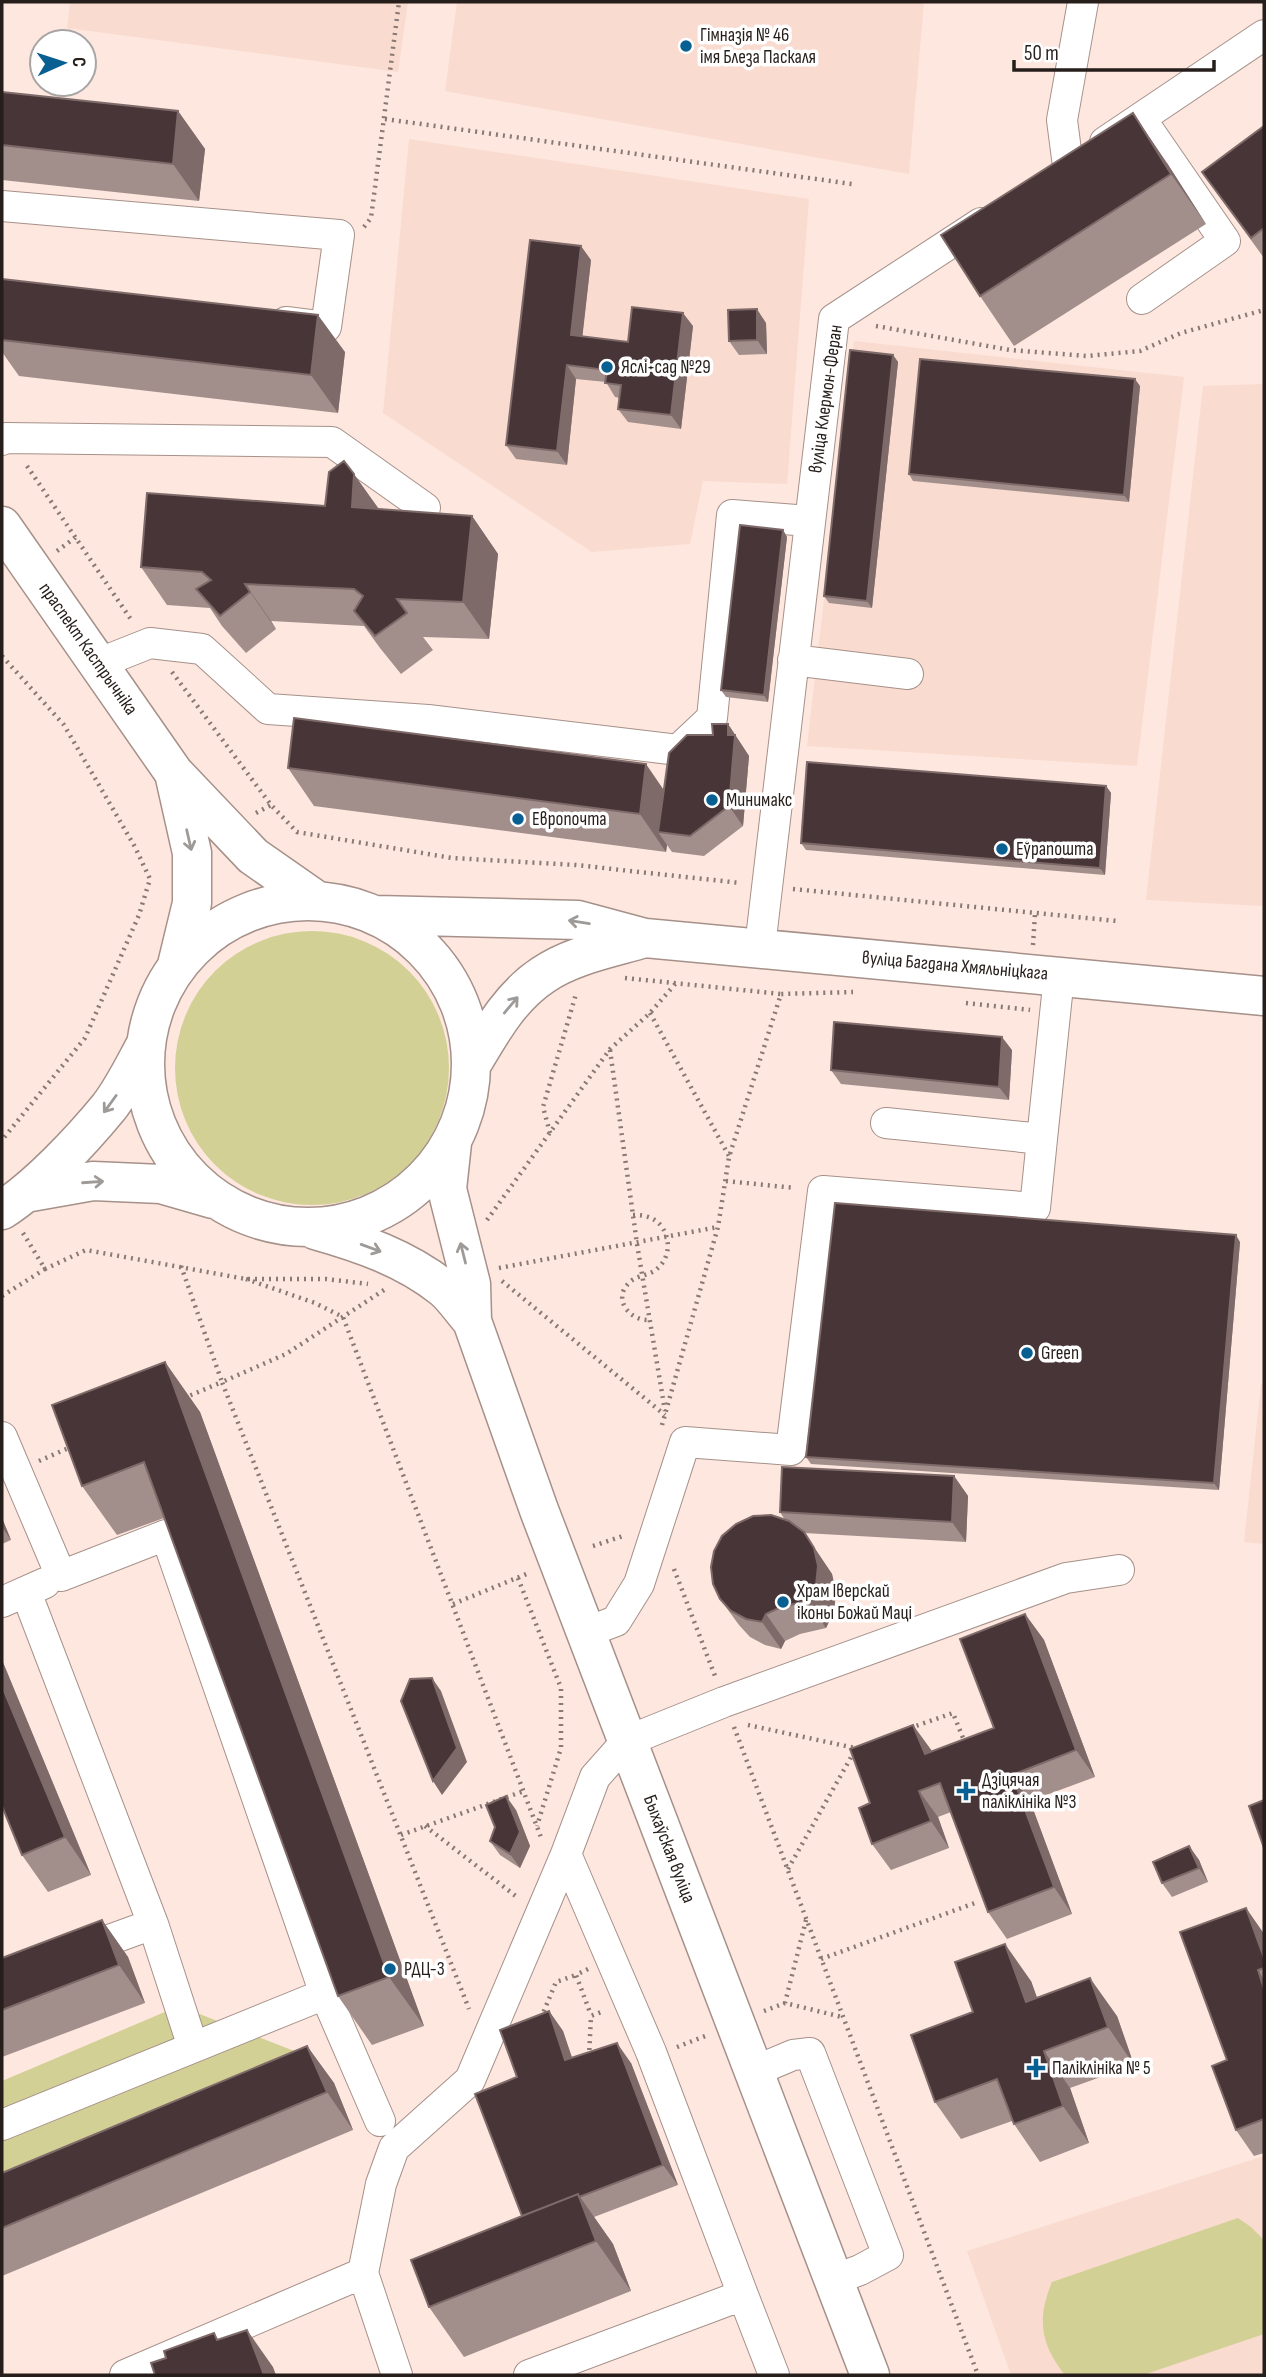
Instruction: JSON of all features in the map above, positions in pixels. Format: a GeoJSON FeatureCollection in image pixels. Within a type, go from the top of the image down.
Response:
{"type":"FeatureCollection","features":[{"type":"Feature","properties":{"kind":"main road","name":"праспект Кастрычніка"},"geometry":{"type":"LineString","coordinates":[[5,535],[174,774],[253,856],[316,900]]}},
{"type":"Feature","properties":{"kind":"main road","name":"праспект Кастрычніка"},"geometry":{"type":"LineString","coordinates":[[174,774],[192,853],[192,903],[177,965]]}},
{"type":"Feature","properties":{"kind":"main road"},"geometry":{"type":"LineString","coordinates":[[316,900],[347,904],[377,915],[427,950],[460,1002],[472,1062],[468,1104],[452,1143],[415,1189],[364,1218],[306,1228],[260,1221],[218,1200],[161,1184],[93,1181],[15,1210],[110,1105],[145,1046],[156,1003],[177,965],[215,929],[263,906],[316,900]]}},
{"type":"Feature","properties":{"kind":"main road","name":"вуліца Багдана Хмяльніцкага"},"geometry":{"type":"LineString","coordinates":[[377,915],[578,920],[645,938],[760,947],[1049,979],[1264,996]]}},
{"type":"Feature","properties":{"kind":"main road","name":"вуліца Багдана Хмяльніцкага"},"geometry":{"type":"LineString","coordinates":[[472,1062],[512,1001],[544,974],[581,958],[645,938]]}},
{"type":"Feature","properties":{"kind":"main road"},"geometry":{"type":"LineString","coordinates":[[145,1046],[150,1105],[175,1159],[218,1200]]}},
{"type":"Feature","properties":{"kind":"main road","name":"Быхаўская вуліца"},"geometry":{"type":"LineString","coordinates":[[452,1143],[447,1189],[471,1284],[472,1321],[539,1510],[870,2375]]}},
{"type":"Feature","properties":{"kind":"main road","name":"Быхаўская вуліца"},"geometry":{"type":"LineString","coordinates":[[306,1228],[388,1254],[444,1290],[472,1321]]}},
{"type":"Feature","properties":{"kind":"street"},"geometry":{"type":"LineString","coordinates":[[1083,2],[1062,120],[1058,172],[1264,35]]}},
{"type":"Feature","properties":{"kind":"street"},"geometry":{"type":"LineString","coordinates":[[1141,119],[1225,241],[1142,299]]}},
{"type":"Feature","properties":{"kind":"street"},"geometry":{"type":"LineString","coordinates":[[2,206],[339,235],[326,327],[259,319]]}},
{"type":"Feature","properties":{"kind":"street","name":"вуліца Клермон-Феран"},"geometry":{"type":"LineString","coordinates":[[760,947],[834,318],[1006,206]]}},
{"type":"Feature","properties":{"kind":"street"},"geometry":{"type":"LineString","coordinates":[[2,440],[332,442],[425,508]]}},
{"type":"Feature","properties":{"kind":"street"},"geometry":{"type":"LineString","coordinates":[[97,664],[150,643],[202,649],[268,709],[428,720],[678,750],[712,718],[732,515],[809,521]]}},
{"type":"Feature","properties":{"kind":"street"},"geometry":{"type":"LineString","coordinates":[[793,660],[908,674]]}},
{"type":"Feature","properties":{"kind":"street"},"geometry":{"type":"LineString","coordinates":[[587,1632],[616,1621],[639,1584],[685,1442],[791,1450],[822,1191],[1035,1208],[1042,1139],[1049,979]]}},
{"type":"Feature","properties":{"kind":"street"},"geometry":{"type":"LineString","coordinates":[[886,1122],[1042,1139]]}},
{"type":"Feature","properties":{"kind":"street"},"geometry":{"type":"LineString","coordinates":[[2,1437],[61,1576]]}},
{"type":"Feature","properties":{"kind":"street"},"geometry":{"type":"LineString","coordinates":[[193,2047],[153,1924],[14,1597],[166,1535],[325,1994],[380,2121]]}},
{"type":"Feature","properties":{"kind":"street"},"geometry":{"type":"LineString","coordinates":[[397,2375],[363,2273],[382,2184],[394,2148],[470,2080],[595,1777],[627,1741],[724,1702],[1066,1578],[1119,1570]]}},
{"type":"Feature","properties":{"kind":"street"},"geometry":{"type":"LineString","coordinates":[[560,1866],[651,2052],[774,2375]]}},
{"type":"Feature","properties":{"kind":"street"},"geometry":{"type":"LineString","coordinates":[[2,1979],[153,1924]]}},
{"type":"Feature","properties":{"kind":"street"},"geometry":{"type":"LineString","coordinates":[[2,2125],[325,1994]]}},
{"type":"Feature","properties":{"kind":"street"},"geometry":{"type":"LineString","coordinates":[[755,2071],[793,2055],[810,2053],[888,2255],[833,2280]]}},
{"type":"Feature","properties":{"kind":"street"},"geometry":{"type":"LineString","coordinates":[[138,2373],[363,2273]]}},
{"type":"Feature","properties":{"kind":"street"},"geometry":{"type":"LineString","coordinates":[[530,2375],[743,2295]]}},
{"type":"Feature","properties":{"kind":"path"},"geometry":{"type":"LineString","coordinates":[[339,235],[366,227],[370,218],[399,2]]}},
{"type":"Feature","properties":{"kind":"path"},"geometry":{"type":"LineString","coordinates":[[385,119],[852,184]]}},
{"type":"Feature","properties":{"kind":"path"},"geometry":{"type":"LineString","coordinates":[[834,318],[1010,350],[1087,356],[1140,351],[1181,333],[1264,310]]}},
{"type":"Feature","properties":{"kind":"path"},"geometry":{"type":"LineString","coordinates":[[51,500],[128,615],[271,805],[297,832],[452,858],[576,866],[1116,921]]}},
{"type":"Feature","properties":{"kind":"path"},"geometry":{"type":"LineString","coordinates":[[2,656],[65,725],[135,847],[150,879],[139,915],[85,1038],[2,1140]]}},
{"type":"Feature","properties":{"kind":"path"},"geometry":{"type":"LineString","coordinates":[[964,1003],[1049,979],[1035,914]]}},
{"type":"Feature","properties":{"kind":"path"},"geometry":{"type":"LineString","coordinates":[[616,977],[781,994],[860,992]]}},
{"type":"Feature","properties":{"kind":"path"},"geometry":{"type":"LineString","coordinates":[[550,1133],[543,1107],[580,983]]}},
{"type":"Feature","properties":{"kind":"path"},"geometry":{"type":"LineString","coordinates":[[485,1222],[610,1049],[650,1013],[676,983]]}},
{"type":"Feature","properties":{"kind":"path"},"geometry":{"type":"LineString","coordinates":[[662,1428],[718,1227],[729,1157],[781,994]]}},
{"type":"Feature","properties":{"kind":"path"},"geometry":{"type":"LineString","coordinates":[[650,1013],[729,1157]]}},
{"type":"Feature","properties":{"kind":"path"},"geometry":{"type":"LineString","coordinates":[[610,1049],[637,1244],[665,1415]]}},
{"type":"Feature","properties":{"kind":"path"},"geometry":{"type":"LineString","coordinates":[[726,1181],[776,1186]]}},
{"type":"Feature","properties":{"kind":"path"},"geometry":{"type":"LineString","coordinates":[[15,1210],[44,1269]]}},
{"type":"Feature","properties":{"kind":"path"},"geometry":{"type":"LineString","coordinates":[[633,1215],[650,1217],[664,1229],[667,1237],[666,1258],[652,1273],[629,1282],[625,1287],[623,1301],[629,1314],[635,1318],[649,1320]]}},
{"type":"Feature","properties":{"kind":"path"},"geometry":{"type":"LineString","coordinates":[[488,1270],[718,1227]]}},
{"type":"Feature","properties":{"kind":"path"},"geometry":{"type":"LineString","coordinates":[[2,1296],[44,1269],[86,1250],[246,1279],[315,1303],[343,1317],[537,1827],[560,1866]]}},
{"type":"Feature","properties":{"kind":"path"},"geometry":{"type":"LineString","coordinates":[[181,1266],[222,1382],[484,2047]]}},
{"type":"Feature","properties":{"kind":"path"},"geometry":{"type":"LineString","coordinates":[[498,1278],[665,1415]]}},
{"type":"Feature","properties":{"kind":"path"},"geometry":{"type":"LineString","coordinates":[[173,1403],[286,1354],[389,1287],[326,1279],[246,1279]]}},
{"type":"Feature","properties":{"kind":"path"},"geometry":{"type":"LineString","coordinates":[[16,1471],[76,1445]]}},
{"type":"Feature","properties":{"kind":"path"},"geometry":{"type":"LineString","coordinates":[[593,1546],[631,1533]]}},
{"type":"Feature","properties":{"kind":"path"},"geometry":{"type":"LineString","coordinates":[[674,1568],[724,1702]]}},
{"type":"Feature","properties":{"kind":"path"},"geometry":{"type":"LineString","coordinates":[[453,1604],[537,1571]]}},
{"type":"Feature","properties":{"kind":"path"},"geometry":{"type":"LineString","coordinates":[[518,1578],[561,1688],[561,1748],[537,1827]]}},
{"type":"Feature","properties":{"kind":"path"},"geometry":{"type":"LineString","coordinates":[[905,1731],[953,1713],[969,1752]]}},
{"type":"Feature","properties":{"kind":"path"},"geometry":{"type":"LineString","coordinates":[[787,1870],[856,1749],[732,1721],[787,1870],[978,2375]]}},
{"type":"Feature","properties":{"kind":"path"},"geometry":{"type":"LineString","coordinates":[[401,1835],[524,1791]]}},
{"type":"Feature","properties":{"kind":"path"},"geometry":{"type":"LineString","coordinates":[[425,1826],[540,1915]]}},
{"type":"Feature","properties":{"kind":"path"},"geometry":{"type":"LineString","coordinates":[[821,1959],[975,1903]]}},
{"type":"Feature","properties":{"kind":"path"},"geometry":{"type":"LineString","coordinates":[[785,2003],[806,1919]]}},
{"type":"Feature","properties":{"kind":"path"},"geometry":{"type":"LineString","coordinates":[[539,2023],[556,1982],[592,1967],[588,1958]]}},
{"type":"Feature","properties":{"kind":"path"},"geometry":{"type":"LineString","coordinates":[[576,1975],[592,2016],[588,2065]]}},
{"type":"Feature","properties":{"kind":"path"},"geometry":{"type":"LineString","coordinates":[[760,2013],[785,2003],[843,2017]]}},
{"type":"Feature","properties":{"kind":"path"},"geometry":{"type":"LineString","coordinates":[[592,2016],[601,2012],[607,2025]]}},
{"type":"Feature","properties":{"kind":"path"},"geometry":{"type":"LineString","coordinates":[[651,2052],[663,2051],[709,2035]]}},
{"type":"Feature","properties":{"kind":"shaded area"},"geometry":{"type":"Polygon","coordinates":[[[70,2],[408,2],[398,72],[98,32],[98,28],[67,28],[70,2]]]}},
{"type":"Feature","properties":{"kind":"shaded area","name":"Гімназія № 46 імя Блеза Паскаля"},"geometry":{"type":"Polygon","coordinates":[[[457,2],[924,2],[909,174],[445,91],[457,2]]]}},
{"type":"Feature","properties":{"kind":"shaded area"},"geometry":{"type":"Polygon","coordinates":[[[409,139],[809,199],[787,484],[703,481],[690,544],[592,552],[383,413],[409,139]]]}},
{"type":"Feature","properties":{"kind":"shaded area"},"geometry":{"type":"Polygon","coordinates":[[[854,341],[1184,377],[1137,766],[807,746],[854,341]]]}},
{"type":"Feature","properties":{"kind":"shaded area"},"geometry":{"type":"Polygon","coordinates":[[[1264,384],[1264,906],[1146,900],[1203,386],[1264,384]]]}},
{"type":"Feature","properties":{"kind":"shaded area"},"geometry":{"type":"Polygon","coordinates":[[[325,931],[365,941],[388,954],[409,971],[426,992],[439,1015],[447,1041],[447,1095],[439,1121],[426,1144],[409,1165],[388,1182],[365,1195],[339,1203],[299,1205],[259,1195],[247,1189],[225,1174],[206,1155],[185,1121],[177,1095],[175,1055],[185,1015],[191,1003],[206,981],[225,962],[259,941],[285,933],[325,931]]]}},
{"type":"Feature","properties":{"kind":"shaded area"},"geometry":{"type":"Polygon","coordinates":[[[1261,1384],[1264,1385],[1264,1544],[1244,1542],[1261,1384]]]}},
{"type":"Feature","properties":{"kind":"shaded area"},"geometry":{"type":"Polygon","coordinates":[[[179,2006],[302,2054],[2,2172],[2,2081],[179,2006]]]}},
{"type":"Feature","properties":{"kind":"shaded area"},"geometry":{"type":"Polygon","coordinates":[[[1264,2156],[1264,2375],[1011,2375],[967,2251],[1264,2156]]]}},
{"type":"Feature","properties":{"kind":"shaded area"},"geometry":{"type":"Polygon","coordinates":[[[1238,2218],[1264,2240],[1264,2334],[1143,2375],[1064,2374],[1050,2352],[1043,2330],[1044,2307],[1052,2282],[1238,2218]]]}},
{"type":"Feature","properties":{"kind":"building"},"geometry":{"type":"Polygon","coordinates":[[[2,92],[28,95],[28,98],[58,98],[178,111],[173,164],[2,145],[2,92]]]}},
{"type":"Feature","properties":{"kind":"building"},"geometry":{"type":"Polygon","coordinates":[[[1133,113],[1171,174],[980,296],[941,235],[1133,113]]]}},
{"type":"Feature","properties":{"kind":"building"},"geometry":{"type":"Polygon","coordinates":[[[1264,126],[1264,228],[1251,238],[1202,172],[1264,126]]]}},
{"type":"Feature","properties":{"kind":"building","name":"Яслі-сад №29"},"geometry":{"type":"Polygon","coordinates":[[[530,240],[581,246],[571,335],[628,342],[632,307],[683,313],[671,415],[618,409],[621,385],[605,383],[607,370],[567,365],[557,451],[506,445],[530,240]]]}},
{"type":"Feature","properties":{"kind":"building"},"geometry":{"type":"Polygon","coordinates":[[[2,279],[318,315],[311,375],[2,340],[2,279]]]}},
{"type":"Feature","properties":{"kind":"building"},"geometry":{"type":"Polygon","coordinates":[[[757,309],[757,340],[729,341],[728,310],[757,309]]]}},
{"type":"Feature","properties":{"kind":"building"},"geometry":{"type":"Polygon","coordinates":[[[850,350],[893,355],[867,601],[824,596],[850,350]]]}},
{"type":"Feature","properties":{"kind":"building"},"geometry":{"type":"Polygon","coordinates":[[[920,359],[1135,379],[1124,495],[909,474],[920,359]]]}},
{"type":"Feature","properties":{"kind":"building"},"geometry":{"type":"Polygon","coordinates":[[[344,461],[354,474],[352,507],[472,516],[463,602],[397,599],[407,613],[375,636],[354,611],[363,596],[354,589],[245,584],[250,592],[220,616],[196,589],[211,580],[202,572],[141,567],[147,493],[325,506],[329,472],[344,461]]]}},
{"type":"Feature","properties":{"kind":"building"},"geometry":{"type":"Polygon","coordinates":[[[740,525],[783,530],[764,695],[721,690],[740,525]]]}},
{"type":"Feature","properties":{"kind":"building"},"geometry":{"type":"Polygon","coordinates":[[[294,718],[646,764],[640,814],[288,768],[294,718]]]}},
{"type":"Feature","properties":{"kind":"building"},"geometry":{"type":"Polygon","coordinates":[[[712,724],[728,724],[728,735],[735,735],[729,806],[690,836],[658,832],[669,753],[687,735],[713,735],[712,724]]]}},
{"type":"Feature","properties":{"kind":"building"},"geometry":{"type":"Polygon","coordinates":[[[807,762],[1106,786],[1100,868],[801,843],[807,762]]]}},
{"type":"Feature","properties":{"kind":"building"},"geometry":{"type":"Polygon","coordinates":[[[834,1022],[1002,1037],[999,1087],[831,1070],[834,1022]]]}},
{"type":"Feature","properties":{"kind":"building","name":"Green"},"geometry":{"type":"Polygon","coordinates":[[[835,1203],[1236,1235],[1214,1483],[806,1457],[835,1203]]]}},
{"type":"Feature","properties":{"kind":"building"},"geometry":{"type":"Polygon","coordinates":[[[165,1362],[389,1977],[338,1996],[144,1462],[82,1486],[52,1405],[165,1362]]]}},
{"type":"Feature","properties":{"kind":"building"},"geometry":{"type":"Polygon","coordinates":[[[782,1467],[954,1476],[952,1522],[780,1512],[782,1467]]]}},
{"type":"Feature","properties":{"kind":"building"},"geometry":{"type":"Polygon","coordinates":[[[771,1515],[789,1521],[804,1532],[814,1548],[818,1566],[816,1585],[807,1601],[781,1607],[766,1614],[762,1622],[746,1619],[731,1611],[720,1599],[713,1584],[711,1567],[714,1551],[722,1536],[736,1524],[753,1516],[771,1515]]]}},
{"type":"Feature","properties":{"kind":"building","name":"Дзіцячая паліклініка №3"},"geometry":{"type":"Polygon","coordinates":[[[1025,1614],[1076,1750],[1012,1775],[1054,1887],[988,1912],[940,1783],[919,1791],[931,1821],[872,1844],[859,1808],[870,1803],[850,1749],[913,1725],[925,1754],[994,1728],[960,1639],[1025,1614]]]}},
{"type":"Feature","properties":{"kind":"building"},"geometry":{"type":"Polygon","coordinates":[[[432,1678],[457,1748],[433,1781],[401,1701],[410,1679],[432,1678]]]}},
{"type":"Feature","properties":{"kind":"building"},"geometry":{"type":"Polygon","coordinates":[[[2,1686],[65,1837],[22,1855],[2,1806],[2,1686]]]}},
{"type":"Feature","properties":{"kind":"building"},"geometry":{"type":"Polygon","coordinates":[[[506,1796],[520,1832],[510,1854],[490,1841],[495,1827],[486,1805],[506,1796]]]}},
{"type":"Feature","properties":{"kind":"building"},"geometry":{"type":"Polygon","coordinates":[[[1264,1800],[1264,1848],[1249,1806],[1264,1800]]]}},
{"type":"Feature","properties":{"kind":"building"},"geometry":{"type":"Polygon","coordinates":[[[1189,1846],[1199,1868],[1162,1883],[1153,1862],[1189,1846]]]}},
{"type":"Feature","properties":{"kind":"building"},"geometry":{"type":"Polygon","coordinates":[[[1246,1908],[1264,1958],[1264,1968],[1258,1970],[1264,1989],[1264,2119],[1236,2130],[1212,2066],[1227,2060],[1180,1932],[1246,1908]]]}},
{"type":"Feature","properties":{"kind":"building"},"geometry":{"type":"Polygon","coordinates":[[[102,1920],[119,1965],[2,2010],[2,1958],[102,1920]]]}},
{"type":"Feature","properties":{"kind":"building"},"geometry":{"type":"Polygon","coordinates":[[[1005,1944],[1026,2002],[1090,1978],[1108,2027],[1044,2051],[1063,2106],[1014,2124],[997,2079],[935,2102],[911,2035],[973,2012],[955,1962],[1005,1944]]]}},
{"type":"Feature","properties":{"kind":"building"},"geometry":{"type":"Polygon","coordinates":[[[549,2011],[565,2060],[617,2043],[663,2165],[522,2216],[475,2094],[517,2077],[500,2030],[549,2011]]]}},
{"type":"Feature","properties":{"kind":"building"},"geometry":{"type":"Polygon","coordinates":[[[307,2046],[327,2092],[2,2228],[2,2173],[307,2046]]]}},
{"type":"Feature","properties":{"kind":"building"},"geometry":{"type":"Polygon","coordinates":[[[578,2194],[596,2241],[429,2307],[411,2260],[578,2194]]]}},
{"type":"Feature","properties":{"kind":"building"},"geometry":{"type":"Polygon","coordinates":[[[247,2330],[264,2375],[155,2375],[151,2363],[166,2358],[164,2351],[214,2333],[217,2340],[247,2330]]]}},
{"type":"Feature","properties":{"kind":"place","name":"Гімназія № 46 імя Блеза Паскаля"},"geometry":{"type":"Point","coordinates":[686,46]}},
{"type":"Feature","properties":{"kind":"place","name":"Яслі-сад №29"},"geometry":{"type":"Point","coordinates":[607,367]}},
{"type":"Feature","properties":{"kind":"place","name":"Минимакс"},"geometry":{"type":"Point","coordinates":[712,800]}},
{"type":"Feature","properties":{"kind":"place","name":"Европочта"},"geometry":{"type":"Point","coordinates":[518,819]}},
{"type":"Feature","properties":{"kind":"place","name":"Еўрапошта"},"geometry":{"type":"Point","coordinates":[1002,849]}},
{"type":"Feature","properties":{"kind":"place","name":"Green"},"geometry":{"type":"Point","coordinates":[1027,1353]}},
{"type":"Feature","properties":{"kind":"place","name":"Храм Іверскай іконы Божай Маці"},"geometry":{"type":"Point","coordinates":[783,1602]}},
{"type":"Feature","properties":{"kind":"place","name":"Дзіцячая паліклініка №3"},"geometry":{"type":"Point","coordinates":[966,1791]}},
{"type":"Feature","properties":{"kind":"place","name":"РДЦ-3"},"geometry":{"type":"Point","coordinates":[390,1969]}},
{"type":"Feature","properties":{"kind":"place","name":"Паліклініка № 5"},"geometry":{"type":"Point","coordinates":[1036,2068]}}]}
